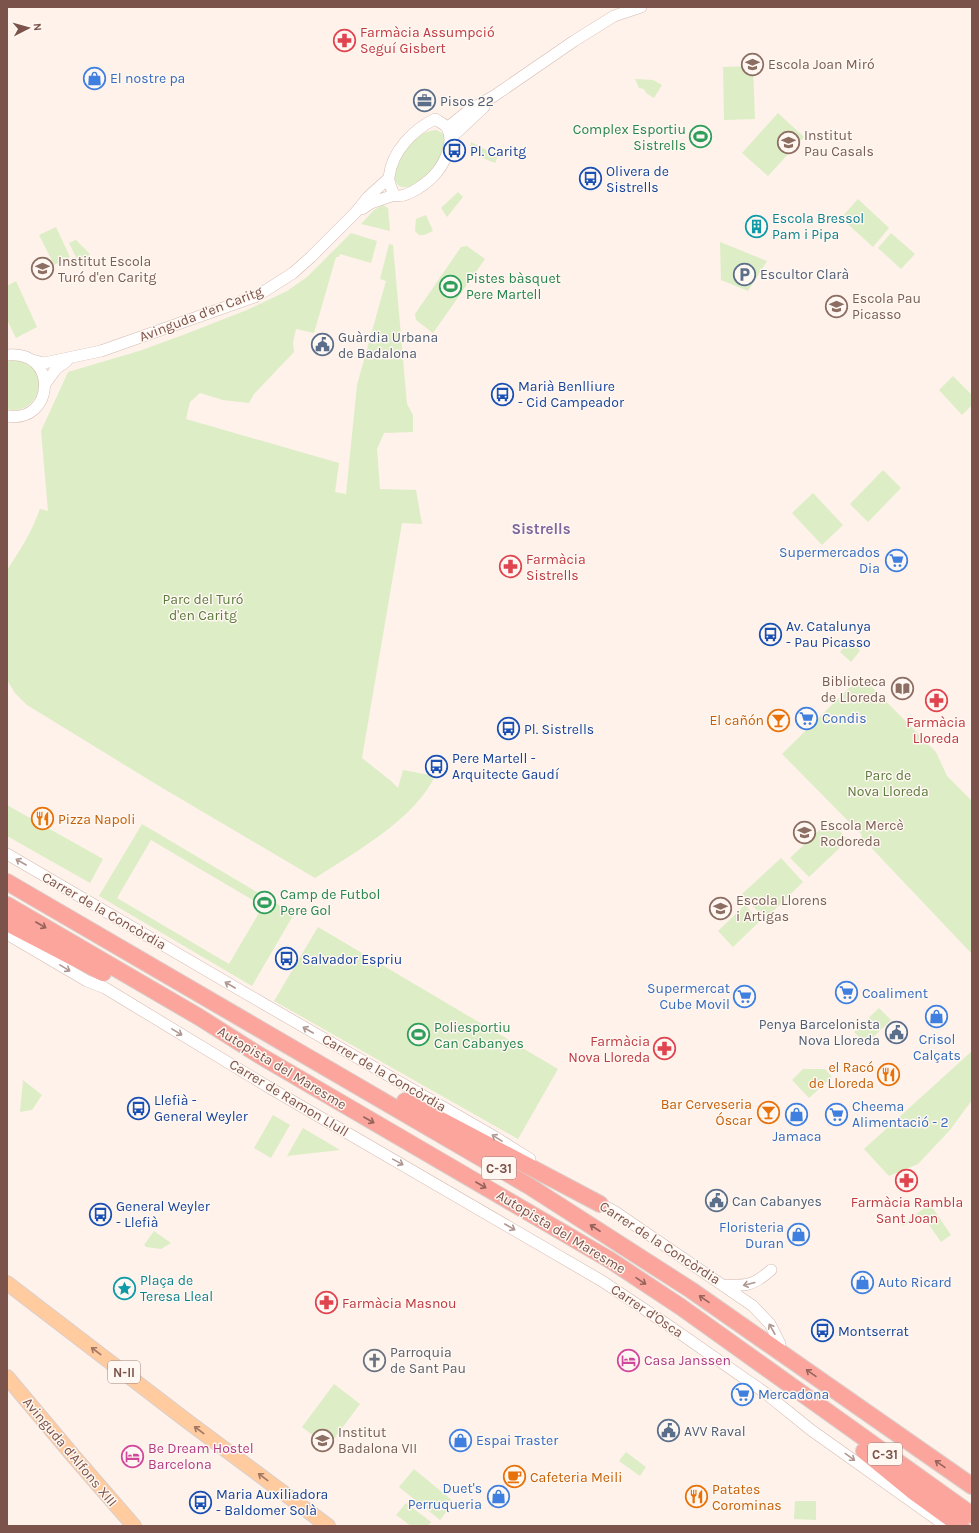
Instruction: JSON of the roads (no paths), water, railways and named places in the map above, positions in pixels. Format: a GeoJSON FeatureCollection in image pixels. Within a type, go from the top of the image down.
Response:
{"type":"FeatureCollection","features":[{"type":"Feature","properties":{"kind":"highway","name":"Autopista del Maresme"},"geometry":{"type":"LineString","coordinates":[[7,882],[529,1186],[691,1290],[972,1486]]}},
{"type":"Feature","properties":{"kind":"highway","name":"Autopista del Maresme"},"geometry":{"type":"LineString","coordinates":[[7,905],[199,1017],[266,1059],[610,1260],[681,1307],[972,1516]]}},
{"type":"Feature","properties":{"kind":"highway"},"geometry":{"type":"LineString","coordinates":[[7,924],[139,992],[199,1017]]}},
{"type":"Feature","properties":{"kind":"highway"},"geometry":{"type":"LineString","coordinates":[[337,1073],[372,1084],[600,1204]]}},
{"type":"Feature","properties":{"kind":"highway"},"geometry":{"type":"LineString","coordinates":[[799,1391],[812,1407],[914,1492],[960,1526]]}},
{"type":"Feature","properties":{"kind":"main road","name":"N-II"},"geometry":{"type":"LineString","coordinates":[[7,1283],[328,1526]]}},
{"type":"Feature","properties":{"kind":"main road","name":"Avinguda d'Alfons XIII"},"geometry":{"type":"LineString","coordinates":[[7,1377],[134,1526]]}},
{"type":"Feature","properties":{"kind":"street"},"geometry":{"type":"LineString","coordinates":[[394,195],[389,178],[394,159],[405,141],[425,124],[435,119],[449,133],[494,96],[524,74],[614,16],[641,7]]}},
{"type":"Feature","properties":{"kind":"street","name":"Avinguda d'en Caritg"},"geometry":{"type":"LineString","coordinates":[[355,213],[371,203],[394,195],[405,195],[420,187],[437,172],[449,149],[449,133]]}},
{"type":"Feature","properties":{"kind":"street","name":"Avinguda d'en Caritg"},"geometry":{"type":"LineString","coordinates":[[7,355],[20,355],[44,363],[70,359],[109,349],[257,296],[293,273],[311,257],[355,213],[368,197],[389,178]]}},
{"type":"Feature","properties":{"kind":"street","name":"Avinguda d'en Caritg"},"geometry":{"type":"LineString","coordinates":[[45,384],[56,369],[70,359]]}},
{"type":"Feature","properties":{"kind":"street"},"geometry":{"type":"LineString","coordinates":[[7,416],[21,416],[33,410],[43,398],[45,384],[43,374],[39,366],[32,360]]}},
{"type":"Feature","properties":{"kind":"street","name":"Carrer de la Concòrdia"},"geometry":{"type":"LineString","coordinates":[[7,854],[495,1137],[600,1204],[614,1211],[753,1306],[770,1324],[780,1344]]}},
{"type":"Feature","properties":{"kind":"street","name":"Carrer de Ramon Llull"},"geometry":{"type":"LineString","coordinates":[[7,934],[87,981],[105,988],[276,1092],[571,1263]]}},
{"type":"Feature","properties":{"kind":"street","name":"Carrer d'Osca"},"geometry":{"type":"LineString","coordinates":[[571,1263],[602,1281],[668,1325],[780,1404],[815,1432],[946,1526]]}},
{"type":"Feature","properties":{"kind":"street"},"geometry":{"type":"LineString","coordinates":[[723,1285],[741,1286],[752,1284],[760,1280],[771,1270]]}},
{"type":"Feature","properties":{"kind":"place","name":"Farmàcia Assumpció Seguí Gisbert"},"geometry":{"type":"Point","coordinates":[344,40]}},
{"type":"Feature","properties":{"kind":"place","name":"Escola Joan Miró"},"geometry":{"type":"Point","coordinates":[752,64]}},
{"type":"Feature","properties":{"kind":"place","name":"El nostre pa"},"geometry":{"type":"Point","coordinates":[94,78]}},
{"type":"Feature","properties":{"kind":"place","name":"Pisos 22"},"geometry":{"type":"Point","coordinates":[424,101]}},
{"type":"Feature","properties":{"kind":"place","name":"Complex Esportiu Sistrells"},"geometry":{"type":"Point","coordinates":[701,137]}},
{"type":"Feature","properties":{"kind":"place","name":"Institut Pau Casals"},"geometry":{"type":"Point","coordinates":[789,143]}},
{"type":"Feature","properties":{"kind":"place","name":"Pl. Caritg"},"geometry":{"type":"Point","coordinates":[455,151]}},
{"type":"Feature","properties":{"kind":"place","name":"Olivera de Sistrells"},"geometry":{"type":"Point","coordinates":[591,179]}},
{"type":"Feature","properties":{"kind":"place","name":"Escola Bressol Pam i Pipa"},"geometry":{"type":"Point","coordinates":[756,226]}},
{"type":"Feature","properties":{"kind":"place","name":"Institut Escola Turó d'en Caritg"},"geometry":{"type":"Point","coordinates":[43,269]}},
{"type":"Feature","properties":{"kind":"place","name":"Escultor Clarà"},"geometry":{"type":"Point","coordinates":[744,274]}},
{"type":"Feature","properties":{"kind":"place","name":"Pistes bàsquet Pere Martell"},"geometry":{"type":"Point","coordinates":[450,286]}},
{"type":"Feature","properties":{"kind":"place","name":"Escola Pau Picasso"},"geometry":{"type":"Point","coordinates":[836,306]}},
{"type":"Feature","properties":{"kind":"place","name":"Guàrdia Urbana de Badalona"},"geometry":{"type":"Point","coordinates":[323,345]}},
{"type":"Feature","properties":{"kind":"place","name":"Marià Benlliure - Cid Campeador"},"geometry":{"type":"Point","coordinates":[503,394]}},
{"type":"Feature","properties":{"kind":"place","name":"Supermercados Dia"},"geometry":{"type":"Point","coordinates":[896,560]}},
{"type":"Feature","properties":{"kind":"place","name":"Farmàcia Sistrells"},"geometry":{"type":"Point","coordinates":[511,567]}},
{"type":"Feature","properties":{"kind":"place","name":"Av. Catalunya - Pau Picasso"},"geometry":{"type":"Point","coordinates":[771,634]}},
{"type":"Feature","properties":{"kind":"place","name":"Biblioteca de Lloreda"},"geometry":{"type":"Point","coordinates":[902,689]}},
{"type":"Feature","properties":{"kind":"place","name":"Farmàcia Lloreda"},"geometry":{"type":"Point","coordinates":[936,700]}},
{"type":"Feature","properties":{"kind":"place","name":"Condis"},"geometry":{"type":"Point","coordinates":[807,718]}},
{"type":"Feature","properties":{"kind":"place","name":"El cañón"},"geometry":{"type":"Point","coordinates":[779,720]}},
{"type":"Feature","properties":{"kind":"place","name":"Pl. Sistrells"},"geometry":{"type":"Point","coordinates":[509,729]}},
{"type":"Feature","properties":{"kind":"place","name":"Pere Martell - Arquitecte Gaudí"},"geometry":{"type":"Point","coordinates":[436,766]}},
{"type":"Feature","properties":{"kind":"place","name":"Pizza Napoli"},"geometry":{"type":"Point","coordinates":[42,819]}},
{"type":"Feature","properties":{"kind":"place","name":"Escola Mercè Rodoreda"},"geometry":{"type":"Point","coordinates":[804,833]}},
{"type":"Feature","properties":{"kind":"place","name":"Camp de Futbol Pere Gol"},"geometry":{"type":"Point","coordinates":[265,902]}},
{"type":"Feature","properties":{"kind":"place","name":"Escola Llorens i Artigas"},"geometry":{"type":"Point","coordinates":[720,908]}},
{"type":"Feature","properties":{"kind":"place","name":"Salvador Espriu"},"geometry":{"type":"Point","coordinates":[286,959]}},
{"type":"Feature","properties":{"kind":"place","name":"Coaliment"},"geometry":{"type":"Point","coordinates":[846,993]}},
{"type":"Feature","properties":{"kind":"place","name":"Supermercat Cube Movil"},"geometry":{"type":"Point","coordinates":[745,996]}},
{"type":"Feature","properties":{"kind":"place","name":"Crisol Calçats"},"geometry":{"type":"Point","coordinates":[937,1017]}},
{"type":"Feature","properties":{"kind":"place","name":"Penya Barcelonista Nova Lloreda"},"geometry":{"type":"Point","coordinates":[896,1032]}},
{"type":"Feature","properties":{"kind":"place","name":"Poliesportiu Can Cabanyes"},"geometry":{"type":"Point","coordinates":[418,1035]}},
{"type":"Feature","properties":{"kind":"place","name":"Farmàcia Nova Lloreda"},"geometry":{"type":"Point","coordinates":[665,1049]}},
{"type":"Feature","properties":{"kind":"place","name":"el Racó de Lloreda"},"geometry":{"type":"Point","coordinates":[889,1075]}},
{"type":"Feature","properties":{"kind":"place","name":"Llefià - General Weyler"},"geometry":{"type":"Point","coordinates":[139,1108]}},
{"type":"Feature","properties":{"kind":"place","name":"Bar Cerveseria Óscar"},"geometry":{"type":"Point","coordinates":[768,1112]}},
{"type":"Feature","properties":{"kind":"place","name":"Jamaca"},"geometry":{"type":"Point","coordinates":[797,1114]}},
{"type":"Feature","properties":{"kind":"place","name":"Cheema Alimentació - 2"},"geometry":{"type":"Point","coordinates":[836,1114]}},
{"type":"Feature","properties":{"kind":"place","name":"Farmàcia Rambla Sant Joan"},"geometry":{"type":"Point","coordinates":[907,1180]}},
{"type":"Feature","properties":{"kind":"place","name":"Can Cabanyes"},"geometry":{"type":"Point","coordinates":[717,1201]}},
{"type":"Feature","properties":{"kind":"place","name":"General Weyler - Llefià"},"geometry":{"type":"Point","coordinates":[101,1214]}},
{"type":"Feature","properties":{"kind":"place","name":"Floristeria Duran"},"geometry":{"type":"Point","coordinates":[799,1235]}},
{"type":"Feature","properties":{"kind":"place","name":"Auto Ricard"},"geometry":{"type":"Point","coordinates":[863,1282]}},
{"type":"Feature","properties":{"kind":"place","name":"Plaça de Teresa Lleal"},"geometry":{"type":"Point","coordinates":[124,1288]}},
{"type":"Feature","properties":{"kind":"place","name":"Farmàcia Masnou"},"geometry":{"type":"Point","coordinates":[327,1303]}},
{"type":"Feature","properties":{"kind":"place","name":"Montserrat"},"geometry":{"type":"Point","coordinates":[822,1331]}},
{"type":"Feature","properties":{"kind":"place","name":"Parroquia de Sant Pau"},"geometry":{"type":"Point","coordinates":[374,1360]}},
{"type":"Feature","properties":{"kind":"place","name":"Casa Janssen"},"geometry":{"type":"Point","coordinates":[629,1360]}},
{"type":"Feature","properties":{"kind":"place","name":"Mercadona"},"geometry":{"type":"Point","coordinates":[742,1394]}},
{"type":"Feature","properties":{"kind":"place","name":"AVV Raval"},"geometry":{"type":"Point","coordinates":[668,1431]}},
{"type":"Feature","properties":{"kind":"place","name":"Institut Badalona VII"},"geometry":{"type":"Point","coordinates":[322,1440]}},
{"type":"Feature","properties":{"kind":"place","name":"Espai Traster"},"geometry":{"type":"Point","coordinates":[460,1440]}},
{"type":"Feature","properties":{"kind":"place","name":"Be Dream Hostel Barcelona"},"geometry":{"type":"Point","coordinates":[133,1456]}},
{"type":"Feature","properties":{"kind":"place","name":"Cafeteria Meili"},"geometry":{"type":"Point","coordinates":[515,1477]}},
{"type":"Feature","properties":{"kind":"place","name":"Duet's Perruqueria"},"geometry":{"type":"Point","coordinates":[498,1496]}},
{"type":"Feature","properties":{"kind":"place","name":"Patates Corominas"},"geometry":{"type":"Point","coordinates":[696,1497]}},
{"type":"Feature","properties":{"kind":"place","name":"Maria Auxiliadora - Baldomer Solà"},"geometry":{"type":"Point","coordinates":[200,1502]}},
{"type":"Feature","properties":{"kind":"district","name":"Sistrells"},"geometry":{"type":"Point","coordinates":[541,529]}},
{"type":"Feature","properties":{"kind":"park label","name":"Parc del Turó d'en Caritg"},"geometry":{"type":"Point","coordinates":[203,608]}},
{"type":"Feature","properties":{"kind":"park label","name":"Parc de Nova Lloreda"},"geometry":{"type":"Point","coordinates":[888,784]}}]}
